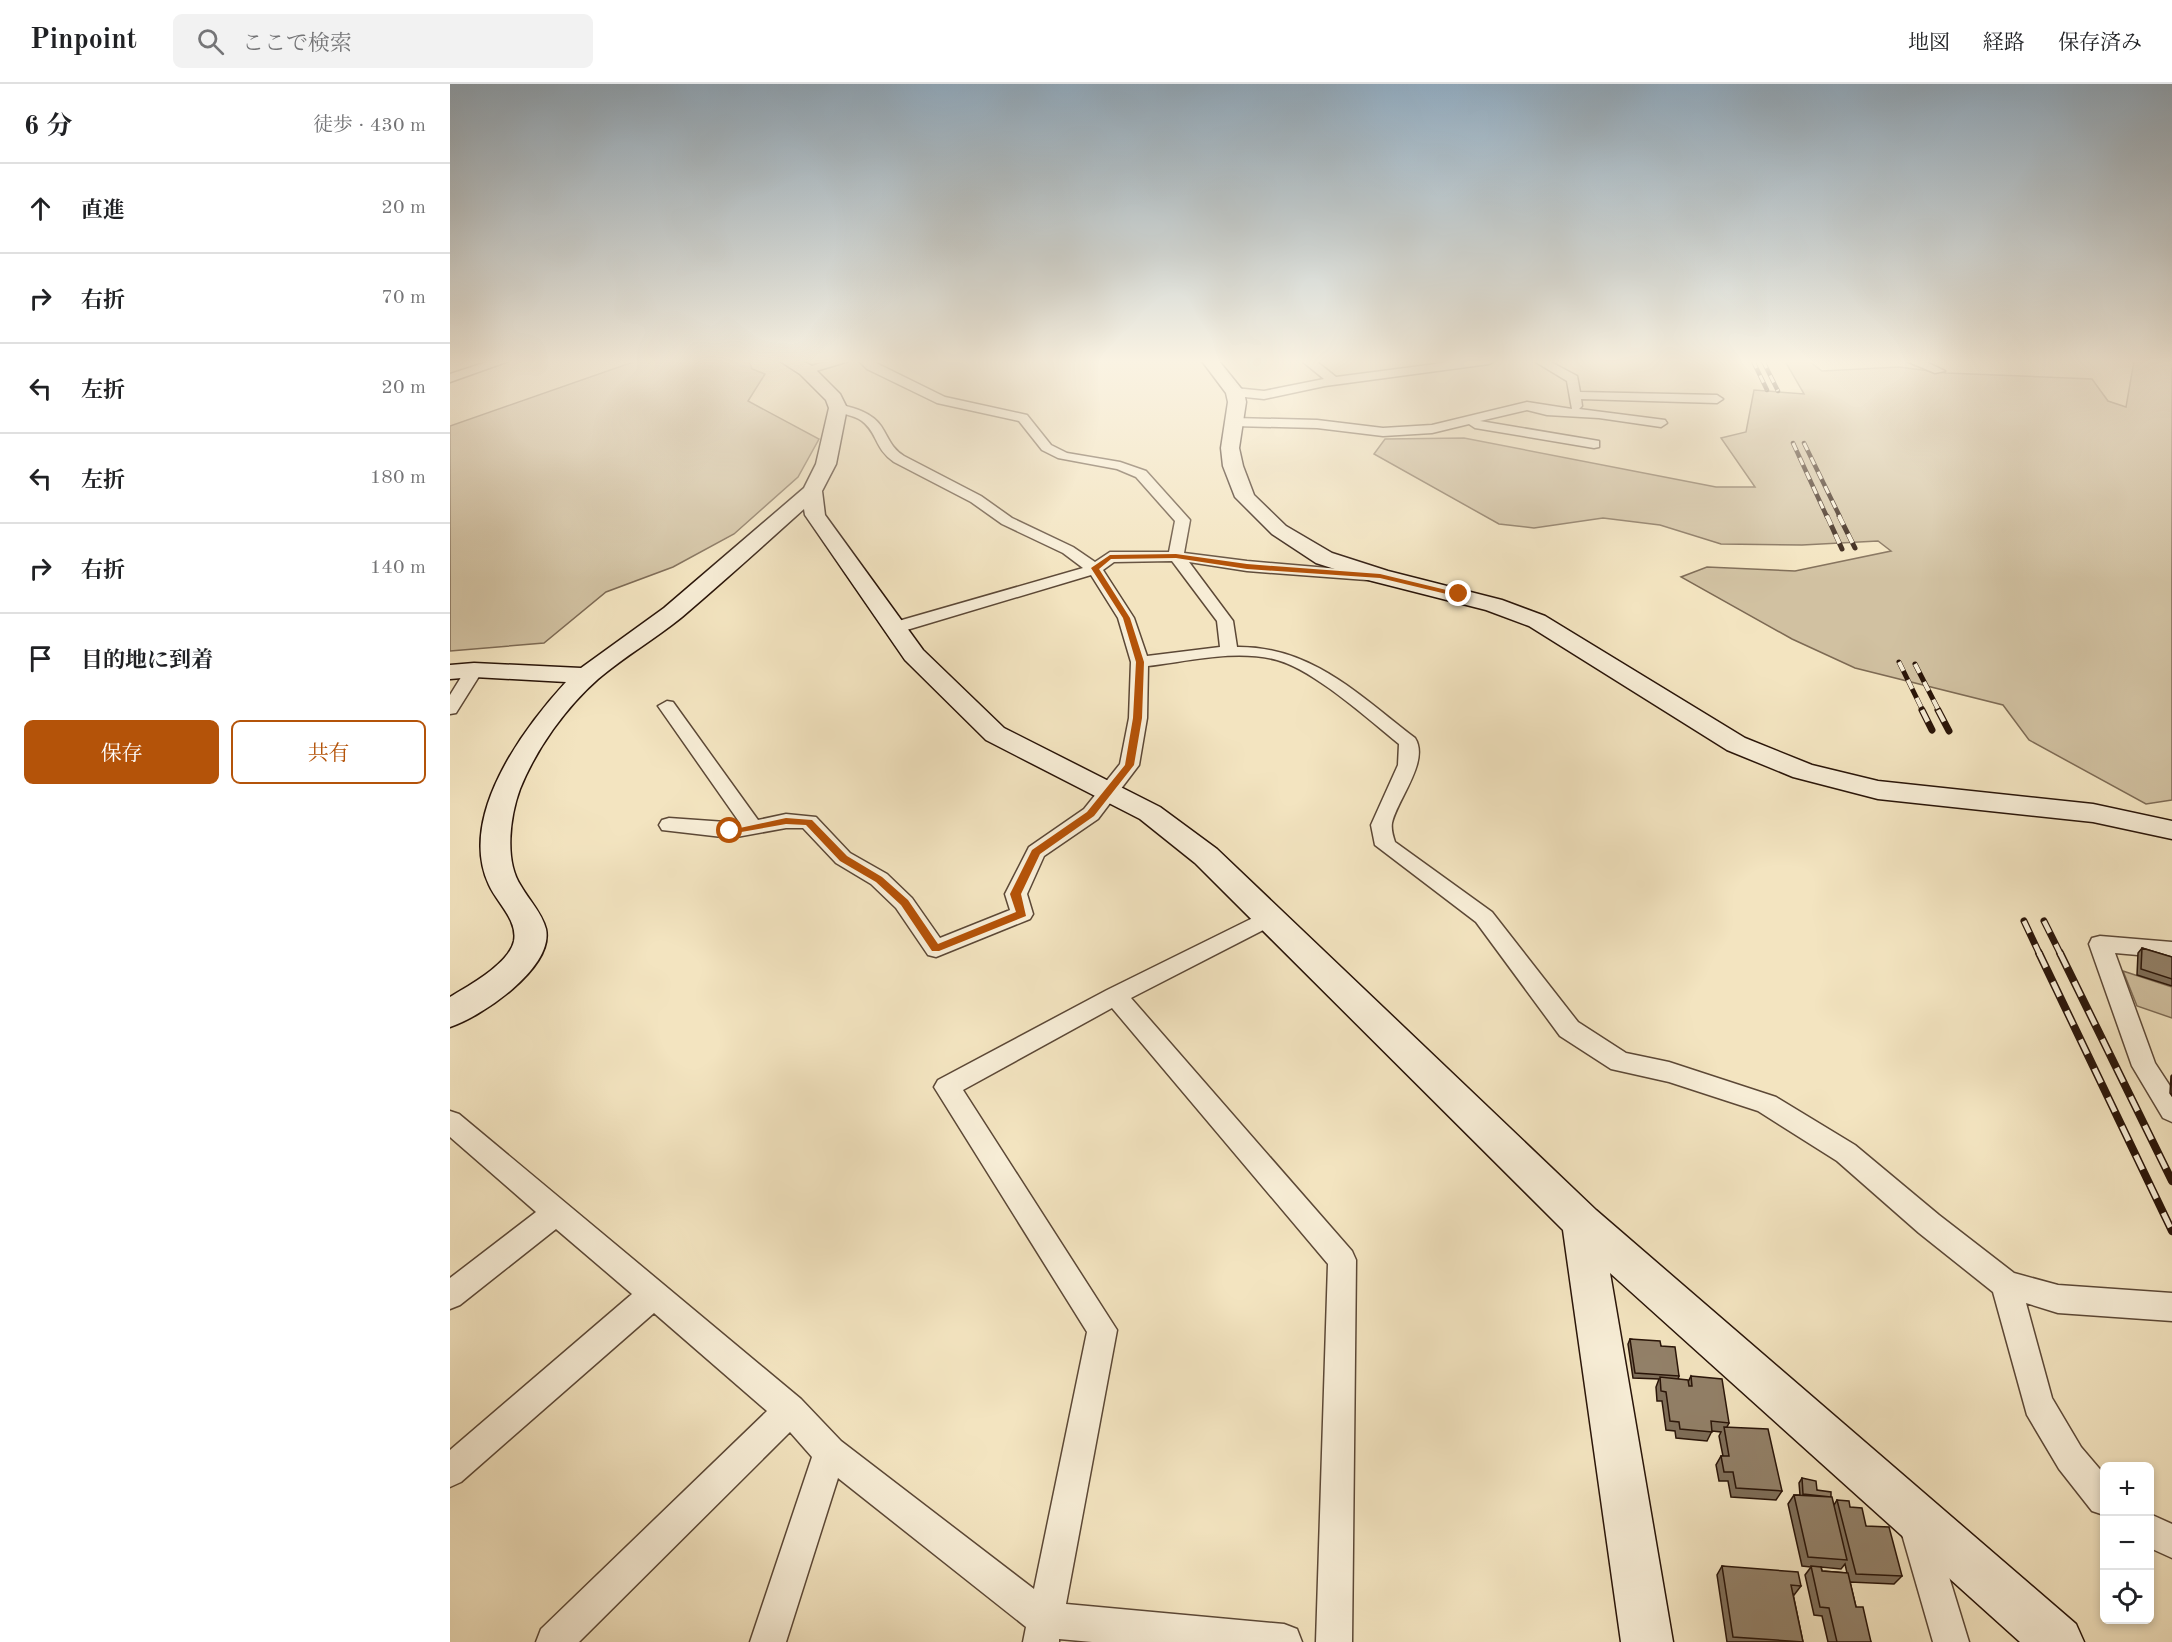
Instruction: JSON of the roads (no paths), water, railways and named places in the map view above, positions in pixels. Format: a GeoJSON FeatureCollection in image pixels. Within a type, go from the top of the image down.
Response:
{"type":"FeatureCollection","features":[{"type":"Feature","properties":{"kind":"street"},"geometry":{"type":"LineString","coordinates":[[450,1014],[496,986],[527,952],[531,932],[523,911],[500,876],[496,837],[506,789],[545,722],[587,676],[651,630],[734,562],[812,490],[826,464],[832,434]]}},
{"type":"Feature","properties":{"kind":"street"},"geometry":{"type":"LineString","coordinates":[[669,825],[730,831],[786,821],[808,822],[843,858],[879,879],[904,903],[936,949],[1022,914],[1016,894],[1036,852],[1091,814],[1130,765],[1138,718],[1140,662],[1126,618],[1095,568],[1068,550],[1007,521],[976,499],[899,459],[887,451],[878,434]]}},
{"type":"Feature","properties":{"kind":"street"},"geometry":{"type":"LineString","coordinates":[[1036,434],[1039,442],[1065,457],[1124,466],[1140,473],[1153,483],[1156,493],[1183,520],[1178,535],[1176,556],[1225,621],[1229,653]]}},
{"type":"Feature","properties":{"kind":"street"},"geometry":{"type":"LineString","coordinates":[[1232,434],[1230,448],[1233,466],[1245,497],[1255,510],[1279,530],[1324,558],[1380,576],[1459,594],[1537,621],[1736,744],[1803,771],[1878,790],[2093,813],[2172,830]]}},
{"type":"Feature","properties":{"kind":"street"},"geometry":{"type":"LineString","coordinates":[[1529,434],[1594,444]]}},
{"type":"Feature","properties":{"kind":"street"},"geometry":{"type":"LineString","coordinates":[[812,490],[815,515],[914,655],[994,734],[1150,813],[1206,856],[1582,1222],[2058,1642]]}},
{"type":"Feature","properties":{"kind":"street"},"geometry":{"type":"LineString","coordinates":[[894,628],[1095,568],[1110,557],[1176,556],[1247,566],[1380,576]]}},
{"type":"Feature","properties":{"kind":"street"},"geometry":{"type":"LineString","coordinates":[[1140,662],[1229,653],[1284,657],[1313,673],[1407,742],[1407,765],[1381,825],[1385,845],[1484,917],[1569,1029],[1620,1062],[1669,1072],[1767,1104],[1846,1154],[1929,1224],[2006,1284],[2058,1299],[2172,1307]]}},
{"type":"Feature","properties":{"kind":"street"},"geometry":{"type":"LineString","coordinates":[[450,709],[462,671],[587,676]]}},
{"type":"Feature","properties":{"kind":"street"},"geometry":{"type":"LineString","coordinates":[[667,706],[753,827]]}},
{"type":"Feature","properties":{"kind":"street"},"geometry":{"type":"LineString","coordinates":[[1043,1631],[1102,1330],[947,1087],[1115,996],[1269,918]]}},
{"type":"Feature","properties":{"kind":"street"},"geometry":{"type":"LineString","coordinates":[[2172,950],[2100,944],[2144,1066],[2172,1111]]}},
{"type":"Feature","properties":{"kind":"street"},"geometry":{"type":"LineString","coordinates":[[1115,996],[1342,1260],[1334,1642]]}},
{"type":"Feature","properties":{"kind":"street"},"geometry":{"type":"LineString","coordinates":[[453,1130],[654,1294],[789,1410],[830,1452],[1043,1631],[1284,1642]]}},
{"type":"Feature","properties":{"kind":"street"},"geometry":{"type":"LineString","coordinates":[[450,1294],[556,1213]]}},
{"type":"Feature","properties":{"kind":"street"},"geometry":{"type":"LineString","coordinates":[[1582,1222],[1647,1642]]}},
{"type":"Feature","properties":{"kind":"street"},"geometry":{"type":"LineString","coordinates":[[2006,1284],[2038,1404],[2070,1458],[2100,1494]]}},
{"type":"Feature","properties":{"kind":"street"},"geometry":{"type":"LineString","coordinates":[[450,1471],[654,1294]]}},
{"type":"Feature","properties":{"kind":"street"},"geometry":{"type":"LineString","coordinates":[[554,1642],[789,1410]]}},
{"type":"Feature","properties":{"kind":"street"},"geometry":{"type":"LineString","coordinates":[[768,1642],[830,1452]]}},
{"type":"Feature","properties":{"kind":"street"},"geometry":{"type":"LineString","coordinates":[[1912,1512],[1951,1642]]}},
{"type":"Feature","properties":{"kind":"street"},"geometry":{"type":"LineString","coordinates":[[2154,1533],[2172,1540]]}},
{"type":"Feature","properties":{"kind":"railway"},"geometry":{"type":"LineString","coordinates":[[1793,443],[1827,517]]}},
{"type":"Feature","properties":{"kind":"railway"},"geometry":{"type":"LineString","coordinates":[[1804,443],[1840,517]]}},
{"type":"Feature","properties":{"kind":"railway"},"geometry":{"type":"LineString","coordinates":[[1827,516],[1842,549]]}},
{"type":"Feature","properties":{"kind":"railway"},"geometry":{"type":"LineString","coordinates":[[1839,516],[1855,548]]}},
{"type":"Feature","properties":{"kind":"railway"},"geometry":{"type":"LineString","coordinates":[[1899,662],[1923,711]]}},
{"type":"Feature","properties":{"kind":"railway"},"geometry":{"type":"LineString","coordinates":[[1915,664],[1939,711]]}},
{"type":"Feature","properties":{"kind":"railway"},"geometry":{"type":"LineString","coordinates":[[1922,710],[1932,730]]}},
{"type":"Feature","properties":{"kind":"railway"},"geometry":{"type":"LineString","coordinates":[[1938,710],[1949,731]]}},
{"type":"Feature","properties":{"kind":"railway"},"geometry":{"type":"LineString","coordinates":[[2024,921],[2040,955]]}},
{"type":"Feature","properties":{"kind":"railway"},"geometry":{"type":"LineString","coordinates":[[2044,921],[2060,953]]}},
{"type":"Feature","properties":{"kind":"railway"},"geometry":{"type":"LineString","coordinates":[[2039,953],[2172,1231]]}},
{"type":"Feature","properties":{"kind":"railway"},"geometry":{"type":"LineString","coordinates":[[2060,953],[2172,1181]]}}]}
